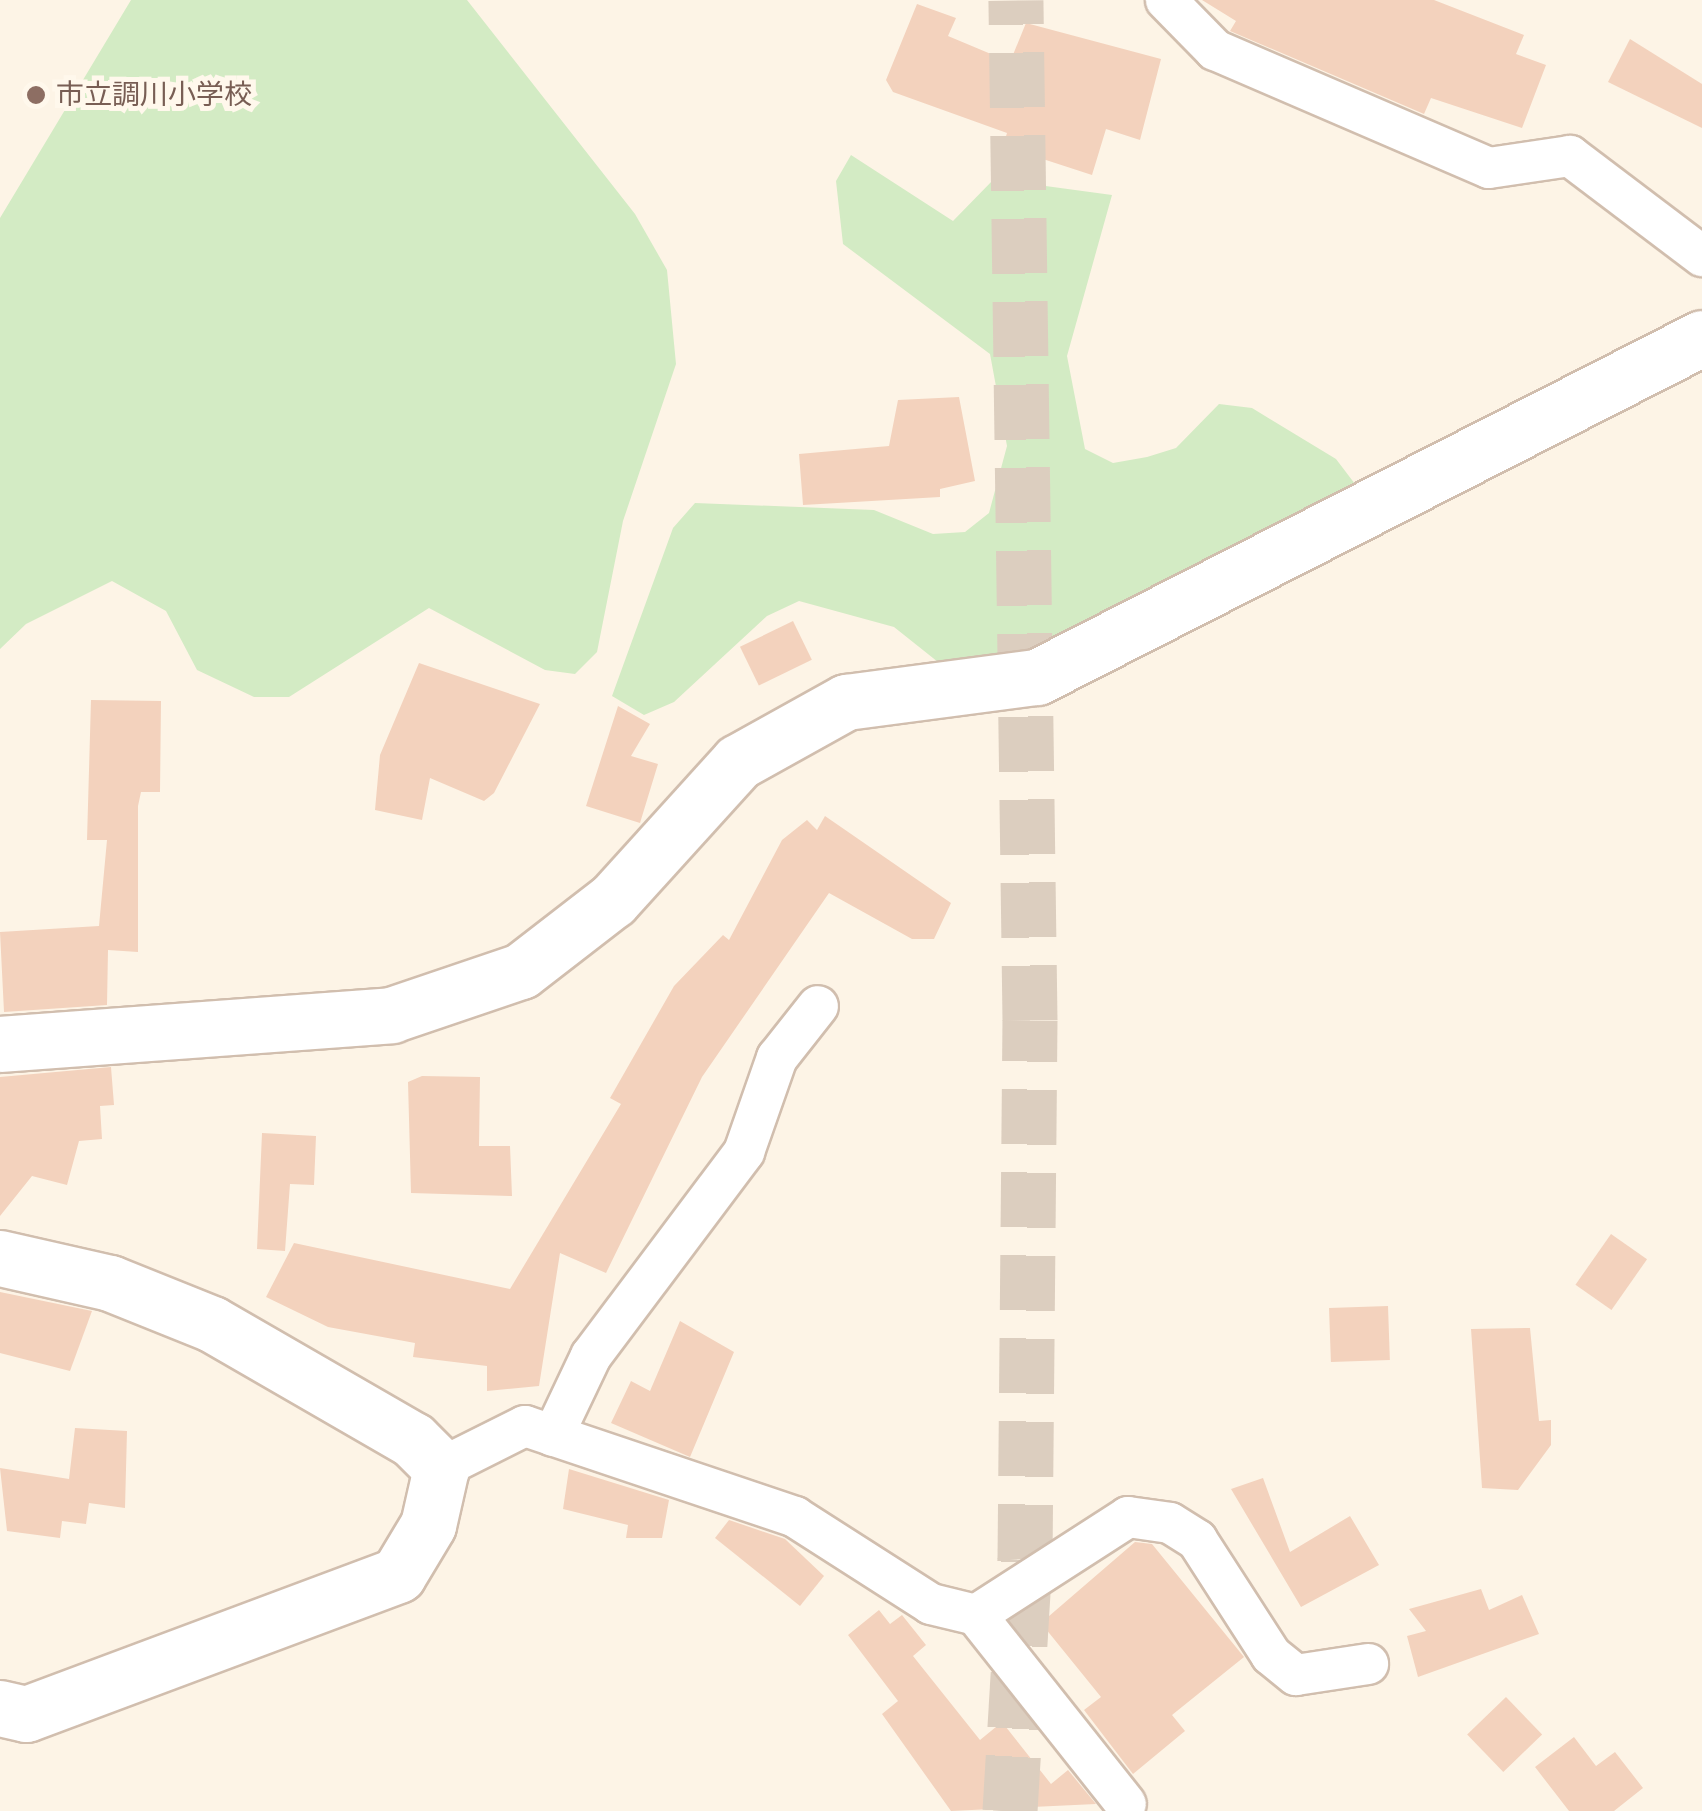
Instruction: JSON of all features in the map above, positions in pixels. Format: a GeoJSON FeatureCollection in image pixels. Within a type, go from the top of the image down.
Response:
{"type":"FeatureCollection","features":[{"type":"Feature","properties":{"kind":"street"},"geometry":{"type":"LineString","coordinates":[[1166,0],[1215,50],[1488,168],[1570,156],[1702,256]]}},
{"type":"Feature","properties":{"kind":"street"},"geometry":{"type":"LineString","coordinates":[[0,1044],[392,1014],[521,971],[613,900],[738,762],[846,702],[1037,677],[1702,338]]}},
{"type":"Feature","properties":{"kind":"street"},"geometry":{"type":"LineString","coordinates":[[553,1436],[591,1356],[744,1152],[777,1058],[818,1006]]}},
{"type":"Feature","properties":{"kind":"street"},"geometry":{"type":"LineString","coordinates":[[0,1258],[110,1283],[212,1324],[413,1440],[441,1468]]}},
{"type":"Feature","properties":{"kind":"street"},"geometry":{"type":"LineString","coordinates":[[441,1468],[525,1426],[795,1517],[931,1604],[976,1615],[1126,1804]]}},
{"type":"Feature","properties":{"kind":"street"},"geometry":{"type":"LineString","coordinates":[[0,1708],[26,1714],[116,1684],[398,1575],[428,1525],[441,1468]]}},
{"type":"Feature","properties":{"kind":"street"},"geometry":{"type":"LineString","coordinates":[[976,1615],[1128,1517],[1170,1523],[1197,1540],[1271,1655],[1296,1675],[1368,1664]]}},
{"type":"Feature","properties":{"kind":"green space"},"geometry":{"type":"Polygon","coordinates":[[[131,0],[467,0],[635,214],[667,270],[676,364],[623,521],[597,652],[575,674],[545,670],[429,608],[289,697],[254,697],[197,670],[166,611],[112,581],[26,624],[0,649],[0,218],[131,0]]]}},
{"type":"Feature","properties":{"kind":"green space"},"geometry":{"type":"Polygon","coordinates":[[[851,155],[953,221],[994,179],[1112,195],[1067,356],[1085,449],[1113,463],[1147,457],[1176,448],[1219,404],[1252,408],[1336,459],[1355,484],[1132,641],[943,666],[894,627],[799,601],[767,616],[674,702],[644,715],[612,696],[673,528],[695,503],[874,510],[933,534],[965,532],[989,513],[1007,446],[990,354],[843,244],[836,181],[851,155]]]}},
{"type":"Feature","properties":{"kind":"building"},"geometry":{"type":"Polygon","coordinates":[[[1202,0],[1434,0],[1524,35],[1516,54],[1546,65],[1522,128],[1431,98],[1424,114],[1230,31],[1236,21],[1202,0]]]}},
{"type":"Feature","properties":{"kind":"building"},"geometry":{"type":"Polygon","coordinates":[[[917,4],[956,18],[948,36],[1010,62],[1026,23],[1161,59],[1140,140],[1106,129],[1092,175],[1003,146],[1007,133],[893,92],[886,80],[917,4]]]}},
{"type":"Feature","properties":{"kind":"building"},"geometry":{"type":"Polygon","coordinates":[[[1630,39],[1702,84],[1702,128],[1608,82],[1630,39]]]}},
{"type":"Feature","properties":{"kind":"building"},"geometry":{"type":"Polygon","coordinates":[[[959,397],[975,481],[940,489],[940,497],[803,505],[799,454],[889,446],[898,400],[959,397]]]}},
{"type":"Feature","properties":{"kind":"building"},"geometry":{"type":"Polygon","coordinates":[[[793,621],[812,660],[759,686],[740,647],[793,621]]]}},
{"type":"Feature","properties":{"kind":"building"},"geometry":{"type":"Polygon","coordinates":[[[419,663],[540,704],[494,793],[484,801],[430,778],[422,820],[375,810],[380,755],[419,663]]]}},
{"type":"Feature","properties":{"kind":"building"},"geometry":{"type":"Polygon","coordinates":[[[91,700],[161,701],[160,792],[141,792],[138,806],[138,952],[108,950],[107,1005],[4,1012],[0,932],[99,926],[107,840],[87,840],[91,700]]]}},
{"type":"Feature","properties":{"kind":"building"},"geometry":{"type":"Polygon","coordinates":[[[618,706],[650,724],[631,756],[658,764],[640,823],[586,806],[618,706]]]}},
{"type":"Feature","properties":{"kind":"building"},"geometry":{"type":"Polygon","coordinates":[[[825,816],[951,903],[934,939],[912,939],[829,893],[702,1077],[606,1273],[560,1253],[539,1386],[487,1391],[487,1366],[413,1357],[415,1343],[328,1327],[266,1297],[294,1243],[510,1289],[621,1104],[610,1098],[674,986],[723,935],[729,940],[782,840],[807,820],[817,830],[825,816]]]}},
{"type":"Feature","properties":{"kind":"building"},"geometry":{"type":"Polygon","coordinates":[[[111,1067],[114,1105],[100,1106],[102,1139],[79,1141],[67,1185],[32,1176],[0,1216],[0,1077],[111,1067]]]}},
{"type":"Feature","properties":{"kind":"building"},"geometry":{"type":"Polygon","coordinates":[[[422,1076],[480,1077],[479,1146],[510,1146],[512,1196],[411,1193],[408,1082],[422,1076]]]}},
{"type":"Feature","properties":{"kind":"building"},"geometry":{"type":"Polygon","coordinates":[[[262,1133],[316,1136],[314,1185],[290,1184],[285,1251],[257,1249],[262,1133]]]}},
{"type":"Feature","properties":{"kind":"building"},"geometry":{"type":"Polygon","coordinates":[[[1611,1234],[1647,1259],[1611,1310],[1575,1285],[1611,1234]]]}},
{"type":"Feature","properties":{"kind":"building"},"geometry":{"type":"Polygon","coordinates":[[[0,1292],[92,1311],[70,1371],[0,1353],[0,1292]]]}},
{"type":"Feature","properties":{"kind":"building"},"geometry":{"type":"Polygon","coordinates":[[[1388,1306],[1390,1360],[1331,1362],[1329,1308],[1388,1306]]]}},
{"type":"Feature","properties":{"kind":"building"},"geometry":{"type":"Polygon","coordinates":[[[680,1321],[734,1352],[690,1457],[611,1423],[631,1381],[650,1391],[680,1321]]]}},
{"type":"Feature","properties":{"kind":"building"},"geometry":{"type":"Polygon","coordinates":[[[1530,1328],[1539,1421],[1551,1420],[1551,1445],[1518,1490],[1482,1488],[1471,1329],[1530,1328]]]}},
{"type":"Feature","properties":{"kind":"building"},"geometry":{"type":"Polygon","coordinates":[[[75,1428],[127,1431],[125,1508],[89,1503],[86,1524],[62,1521],[60,1538],[7,1531],[0,1468],[69,1479],[75,1428]]]}},
{"type":"Feature","properties":{"kind":"building"},"geometry":{"type":"Polygon","coordinates":[[[569,1469],[669,1500],[662,1538],[626,1538],[628,1525],[563,1509],[569,1469]]]}},
{"type":"Feature","properties":{"kind":"building"},"geometry":{"type":"Polygon","coordinates":[[[1263,1478],[1290,1552],[1350,1516],[1379,1565],[1301,1607],[1231,1489],[1263,1478]]]}},
{"type":"Feature","properties":{"kind":"building"},"geometry":{"type":"Polygon","coordinates":[[[729,1520],[785,1539],[824,1576],[800,1606],[715,1538],[729,1520]]]}},
{"type":"Feature","properties":{"kind":"building"},"geometry":{"type":"Polygon","coordinates":[[[1135,1542],[1152,1544],[1244,1657],[1172,1715],[1185,1731],[1133,1774],[1084,1710],[1101,1697],[1041,1623],[1135,1542]]]}},
{"type":"Feature","properties":{"kind":"building"},"geometry":{"type":"Polygon","coordinates":[[[1481,1589],[1489,1610],[1522,1595],[1539,1634],[1418,1677],[1407,1636],[1426,1631],[1409,1609],[1481,1589]]]}},
{"type":"Feature","properties":{"kind":"building"},"geometry":{"type":"Polygon","coordinates":[[[879,1610],[890,1624],[902,1615],[926,1645],[913,1656],[980,1740],[1002,1722],[1051,1784],[1068,1770],[1096,1804],[951,1811],[882,1714],[898,1701],[848,1635],[879,1610]]]}},
{"type":"Feature","properties":{"kind":"building"},"geometry":{"type":"Polygon","coordinates":[[[1506,1697],[1542,1734],[1503,1772],[1467,1735],[1506,1697]]]}},
{"type":"Feature","properties":{"kind":"building"},"geometry":{"type":"Polygon","coordinates":[[[1574,1737],[1596,1766],[1615,1752],[1643,1788],[1614,1811],[1569,1811],[1535,1767],[1574,1737]]]}},
{"type":"Feature","properties":{"kind":"tunnel"},"geometry":{"type":"LineString","coordinates":[[1010,1811],[1025,1559],[1030,1020],[1016,0]]}},
{"type":"Feature","properties":{"kind":"place","name":"市立調川小学校"},"geometry":{"type":"Point","coordinates":[36,95]}}]}
